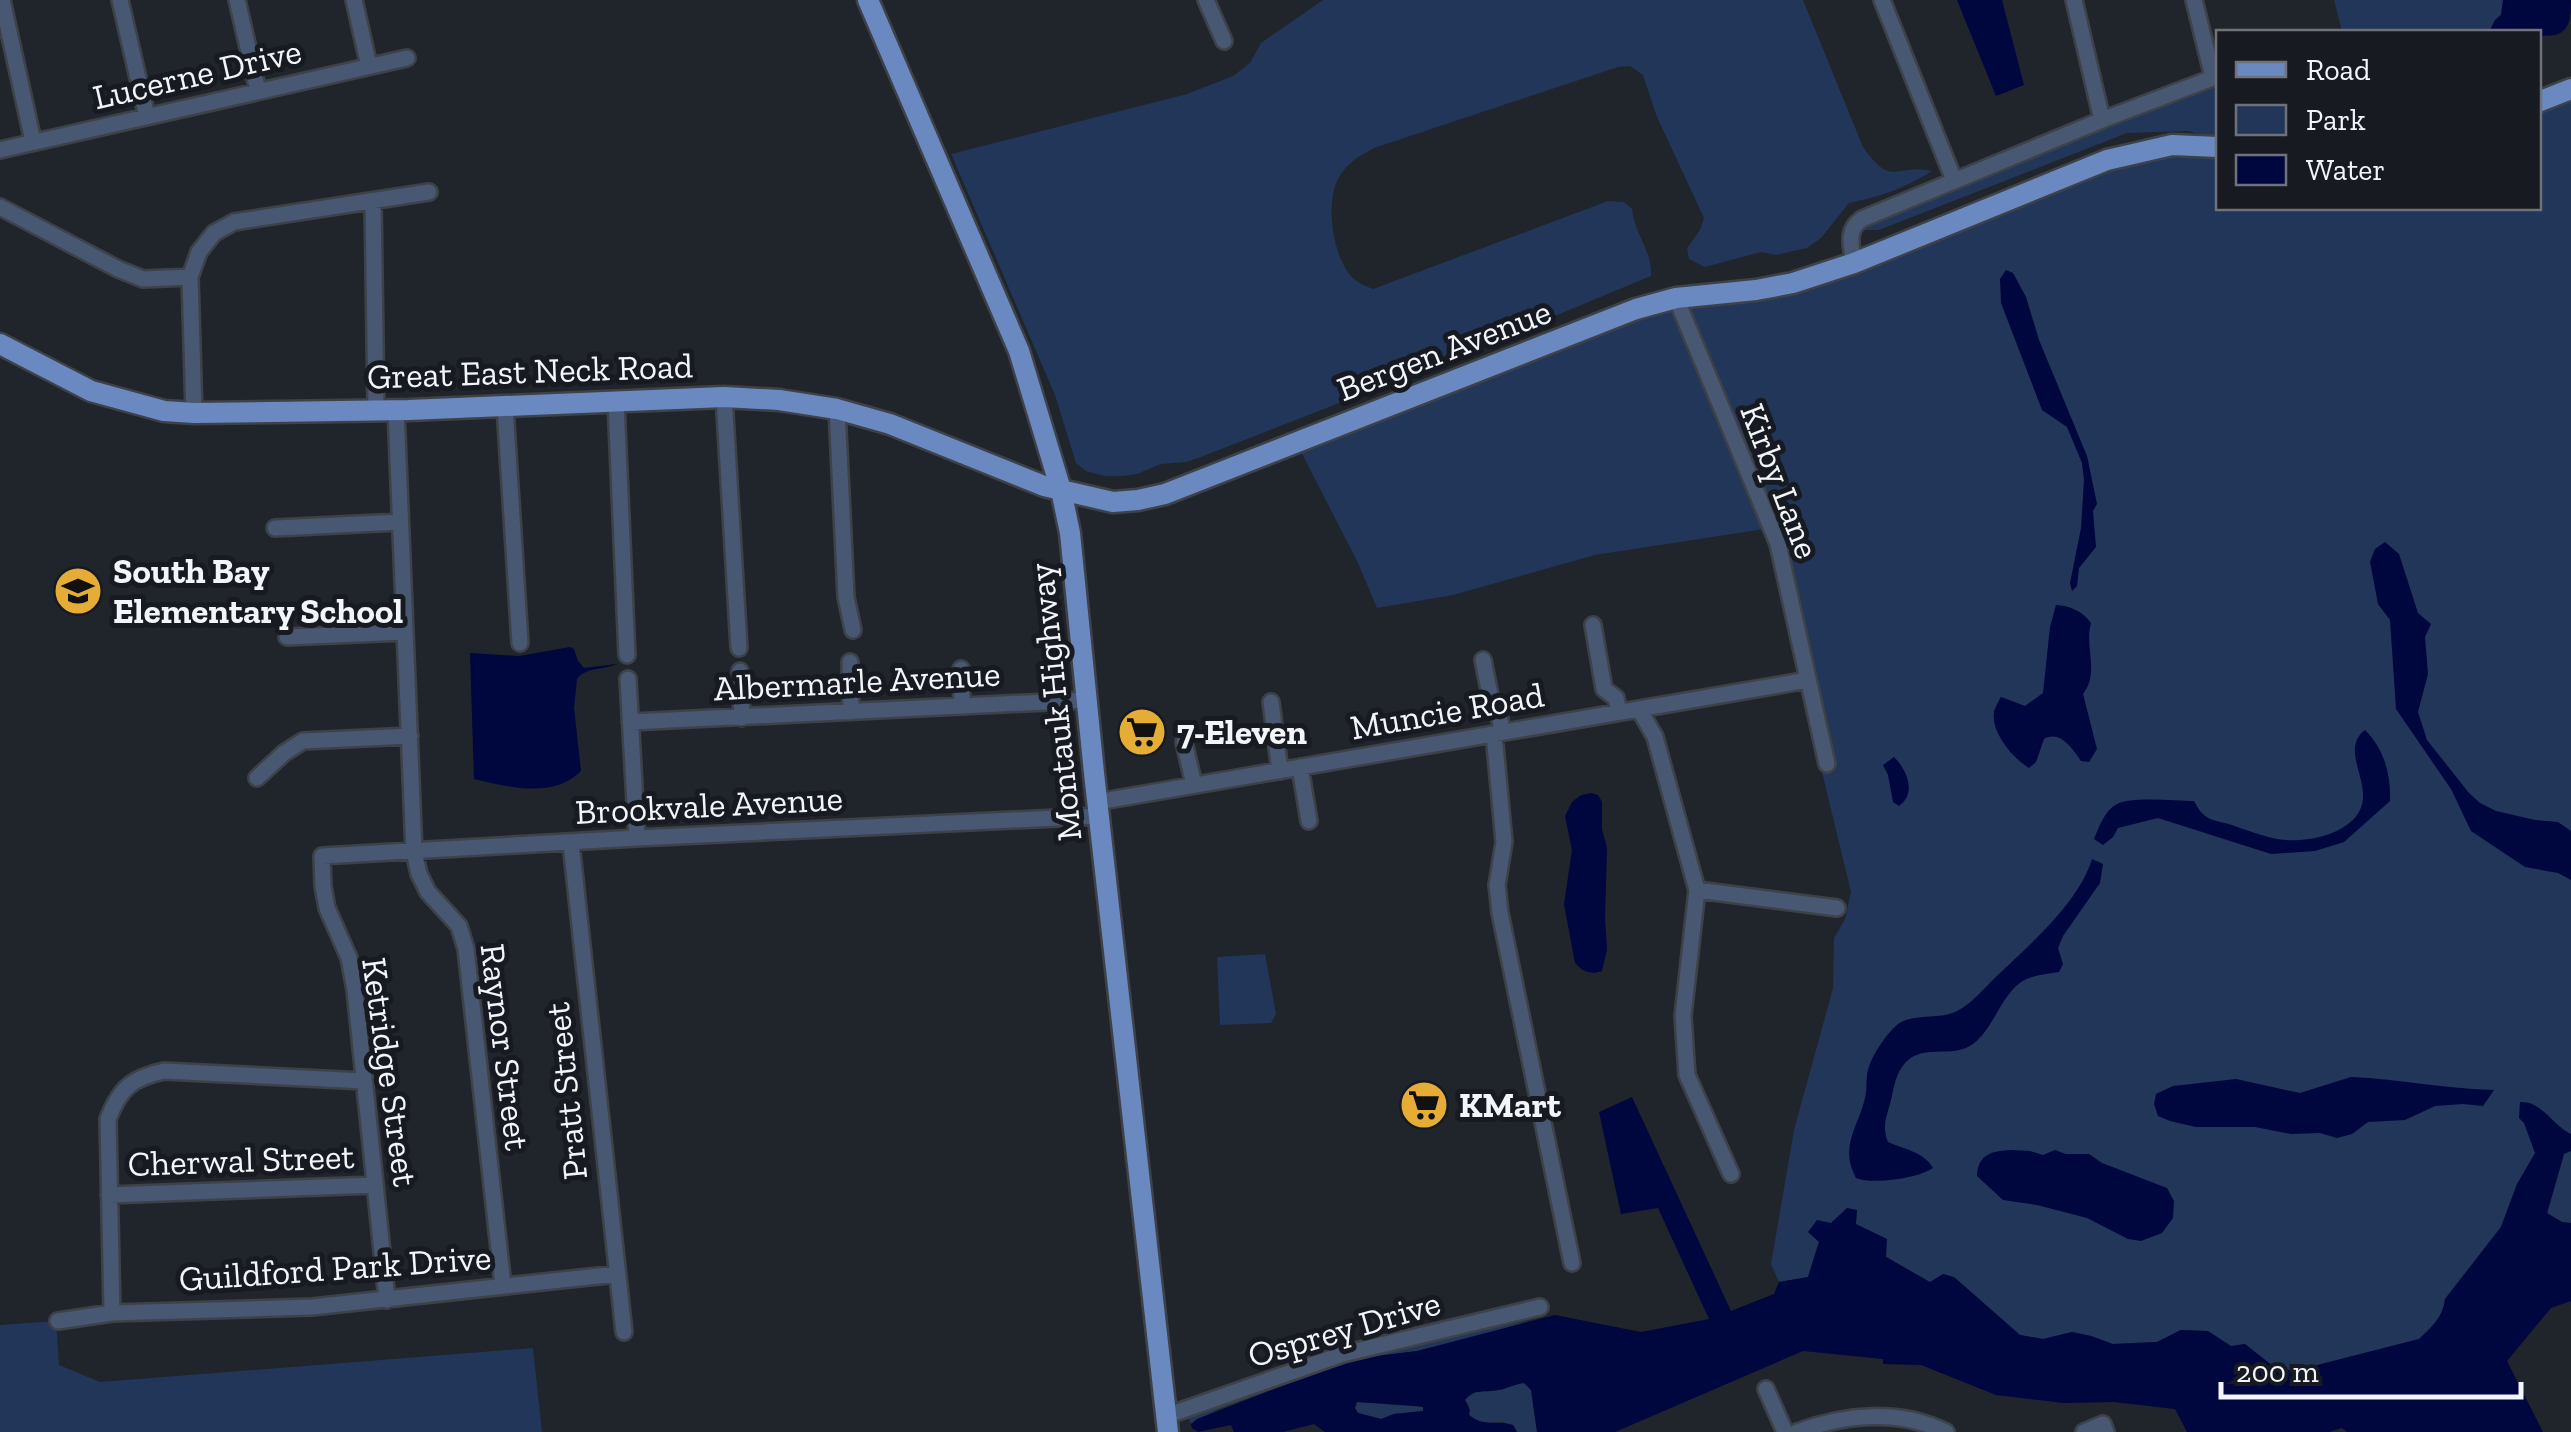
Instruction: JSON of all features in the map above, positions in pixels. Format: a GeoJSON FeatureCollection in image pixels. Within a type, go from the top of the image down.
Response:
{"type":"FeatureCollection","features":[{"type":"Feature","properties":{"kind":"main road","name":"Montauk Highway"},"geometry":{"type":"LineString","coordinates":[[868,0],[1019,350],[1061,490],[1070,533],[1167,1424]]}},
{"type":"Feature","properties":{"kind":"main road"},"geometry":{"type":"LineString","coordinates":[[2541,101],[2571,90]]}},
{"type":"Feature","properties":{"kind":"main road","name":"Bergen Avenue"},"geometry":{"type":"LineString","coordinates":[[1061,490],[1113,502],[1164,494],[1636,309],[1676,298],[1792,283],[1854,262],[2106,160],[2172,145],[2216,148]]}},
{"type":"Feature","properties":{"kind":"main road","name":"Great East Neck Road"},"geometry":{"type":"LineString","coordinates":[[0,344],[91,391],[164,411],[386,410],[724,397],[779,400],[890,424],[1061,490]]}},
{"type":"Feature","properties":{"kind":"street"},"geometry":{"type":"LineString","coordinates":[[2,0],[33,142]]}},
{"type":"Feature","properties":{"kind":"street"},"geometry":{"type":"LineString","coordinates":[[120,0],[146,117]]}},
{"type":"Feature","properties":{"kind":"street"},"geometry":{"type":"LineString","coordinates":[[237,0],[258,91]]}},
{"type":"Feature","properties":{"kind":"street"},"geometry":{"type":"LineString","coordinates":[[354,0],[370,66]]}},
{"type":"Feature","properties":{"kind":"street"},"geometry":{"type":"LineString","coordinates":[[1206,0],[1224,41]]}},
{"type":"Feature","properties":{"kind":"street"},"geometry":{"type":"LineString","coordinates":[[1882,0],[1954,180]]}},
{"type":"Feature","properties":{"kind":"street"},"geometry":{"type":"LineString","coordinates":[[2074,0],[2102,120]]}},
{"type":"Feature","properties":{"kind":"street"},"geometry":{"type":"LineString","coordinates":[[1854,262],[1850,236],[1853,225],[1862,219],[2216,76],[2194,0]]}},
{"type":"Feature","properties":{"kind":"street","name":"Lucerne Drive"},"geometry":{"type":"LineString","coordinates":[[0,150],[407,58]]}},
{"type":"Feature","properties":{"kind":"street"},"geometry":{"type":"LineString","coordinates":[[194,413],[190,277],[199,252],[214,234],[234,222],[429,192]]}},
{"type":"Feature","properties":{"kind":"street","name":"Raynor Street"},"geometry":{"type":"LineString","coordinates":[[373,200],[386,410],[400,522],[414,852],[428,892],[459,926],[466,948],[503,1286]]}},
{"type":"Feature","properties":{"kind":"street"},"geometry":{"type":"LineString","coordinates":[[0,207],[143,279],[190,277]]}},
{"type":"Feature","properties":{"kind":"street","name":"Kirby Lane"},"geometry":{"type":"LineString","coordinates":[[1676,298],[1778,544],[1826,756]]}},
{"type":"Feature","properties":{"kind":"street"},"geometry":{"type":"LineString","coordinates":[[724,397],[739,648]]}},
{"type":"Feature","properties":{"kind":"street"},"geometry":{"type":"LineString","coordinates":[[616,402],[627,655]]}},
{"type":"Feature","properties":{"kind":"street"},"geometry":{"type":"LineString","coordinates":[[505,406],[520,642]]}},
{"type":"Feature","properties":{"kind":"street"},"geometry":{"type":"LineString","coordinates":[[837,410],[846,597],[853,630]]}},
{"type":"Feature","properties":{"kind":"street"},"geometry":{"type":"LineString","coordinates":[[275,528],[400,522]]}},
{"type":"Feature","properties":{"kind":"street"},"geometry":{"type":"LineString","coordinates":[[1593,624],[1604,689],[1596,716]]}},
{"type":"Feature","properties":{"kind":"street"},"geometry":{"type":"LineString","coordinates":[[287,637],[405,632]]}},
{"type":"Feature","properties":{"kind":"street"},"geometry":{"type":"LineString","coordinates":[[1483,660],[1492,705],[1500,719],[1504,842],[1496,885],[1500,913],[1572,1263]]}},
{"type":"Feature","properties":{"kind":"street"},"geometry":{"type":"LineString","coordinates":[[850,662],[850,712]]}},
{"type":"Feature","properties":{"kind":"street"},"geometry":{"type":"LineString","coordinates":[[961,669],[962,706]]}},
{"type":"Feature","properties":{"kind":"street"},"geometry":{"type":"LineString","coordinates":[[740,671],[742,718]]}},
{"type":"Feature","properties":{"kind":"street"},"geometry":{"type":"LineString","coordinates":[[628,678],[637,838]]}},
{"type":"Feature","properties":{"kind":"street","name":"Muncie Road"},"geometry":{"type":"LineString","coordinates":[[1098,809],[1194,786],[1808,680]]}},
{"type":"Feature","properties":{"kind":"street"},"geometry":{"type":"LineString","coordinates":[[1604,689],[1616,698],[1619,712]]}},
{"type":"Feature","properties":{"kind":"street","name":"Albermarle Avenue"},"geometry":{"type":"LineString","coordinates":[[630,722],[1087,700]]}},
{"type":"Feature","properties":{"kind":"street"},"geometry":{"type":"LineString","coordinates":[[1271,702],[1280,771]]}},
{"type":"Feature","properties":{"kind":"street"},"geometry":{"type":"LineString","coordinates":[[1639,709],[1654,737],[1697,890],[1683,1016],[1687,1074],[1731,1174]]}},
{"type":"Feature","properties":{"kind":"street"},"geometry":{"type":"LineString","coordinates":[[257,778],[303,741],[410,736]]}},
{"type":"Feature","properties":{"kind":"street"},"geometry":{"type":"LineString","coordinates":[[1184,742],[1194,786]]}},
{"type":"Feature","properties":{"kind":"street"},"geometry":{"type":"LineString","coordinates":[[1300,767],[1309,822]]}},
{"type":"Feature","properties":{"kind":"street","name":"Brookvale Avenue"},"geometry":{"type":"LineString","coordinates":[[322,856],[1098,809]]}},
{"type":"Feature","properties":{"kind":"street","name":"Pratt Street"},"geometry":{"type":"LineString","coordinates":[[571,842],[624,1332]]}},
{"type":"Feature","properties":{"kind":"street","name":"Ketridge Street"},"geometry":{"type":"LineString","coordinates":[[322,856],[327,908],[349,958],[355,990],[388,1300]]}},
{"type":"Feature","properties":{"kind":"street"},"geometry":{"type":"LineString","coordinates":[[1697,890],[1837,908]]}},
{"type":"Feature","properties":{"kind":"street"},"geometry":{"type":"LineString","coordinates":[[112,1313],[108,1119],[116,1098],[130,1084],[164,1070],[364,1082]]}},
{"type":"Feature","properties":{"kind":"street","name":"Cherwal Street"},"geometry":{"type":"LineString","coordinates":[[108,1195],[375,1185]]}},
{"type":"Feature","properties":{"kind":"street","name":"Guildford Park Drive"},"geometry":{"type":"LineString","coordinates":[[58,1320],[112,1313],[312,1307],[617,1274]]}},
{"type":"Feature","properties":{"kind":"street","name":"Osprey Drive"},"geometry":{"type":"LineString","coordinates":[[1167,1424],[1264,1382],[1343,1354],[1540,1307]]}},
{"type":"Feature","properties":{"kind":"street"},"geometry":{"type":"LineString","coordinates":[[1766,1389],[1784,1432]]}},
{"type":"Feature","properties":{"kind":"street"},"geometry":{"type":"LineString","coordinates":[[1797,1432],[1860,1416],[1906,1420],[1946,1432]]}},
{"type":"Feature","properties":{"kind":"street"},"geometry":{"type":"LineString","coordinates":[[2084,1432],[2105,1428]]}},
{"type":"Feature","properties":{"kind":"green space"},"geometry":{"type":"Polygon","coordinates":[[[1323,0],[1803,0],[1863,147],[1888,171],[1932,171],[1892,191],[1849,203],[1821,238],[1807,248],[1776,255],[1761,252],[1705,267],[1689,259],[1687,248],[1704,218],[1657,117],[1643,75],[1630,66],[1374,148],[1342,173],[1332,202],[1333,230],[1340,257],[1352,277],[1364,285],[1373,289],[1608,201],[1624,202],[1632,209],[1651,276],[1201,457],[1123,476],[1086,471],[1076,463],[1055,395],[951,154],[1187,94],[1233,76],[1250,63],[1261,43],[1323,0]]]}},
{"type":"Feature","properties":{"kind":"green space"},"geometry":{"type":"Polygon","coordinates":[[[2334,0],[2503,0],[2501,15],[2490,30],[2342,30],[2334,0]]]}},
{"type":"Feature","properties":{"kind":"green space"},"geometry":{"type":"Polygon","coordinates":[[[2216,85],[2216,138],[2187,131],[2127,133],[1879,230],[1865,230],[1865,222],[2194,90],[2216,85]]]}},
{"type":"Feature","properties":{"kind":"green space"},"geometry":{"type":"Polygon","coordinates":[[[2571,89],[2571,1223],[2547,1214],[2564,1154],[2517,1184],[2501,1227],[2445,1299],[2436,1321],[2419,1339],[2294,1371],[2274,1367],[2245,1344],[2231,1347],[2207,1331],[2181,1330],[2157,1342],[2112,1344],[2072,1332],[2043,1339],[2020,1335],[1954,1277],[1930,1283],[1831,1223],[1809,1233],[1819,1241],[1808,1277],[1779,1282],[1771,1264],[1794,1130],[1833,988],[1834,938],[1845,919],[1851,892],[1771,528],[1595,555],[1453,595],[1377,608],[1295,440],[1636,309],[1756,290],[2107,160],[2216,147],[2216,210],[2541,210],[2541,101],[2571,89]]]}},
{"type":"Feature","properties":{"kind":"green space"},"geometry":{"type":"Polygon","coordinates":[[[1265,954],[1276,1014],[1271,1023],[1220,1025],[1217,957],[1265,954]]]}},
{"type":"Feature","properties":{"kind":"green space"},"geometry":{"type":"Polygon","coordinates":[[[1532,1320],[1417,1351],[1352,1359],[1215,1411],[1191,1424],[1189,1418],[1345,1356],[1532,1320]]]}},
{"type":"Feature","properties":{"kind":"green space"},"geometry":{"type":"Polygon","coordinates":[[[56,1321],[59,1365],[100,1382],[533,1348],[542,1432],[0,1432],[0,1325],[56,1321]]]}},
{"type":"Feature","properties":{"kind":"green space"},"geometry":{"type":"Polygon","coordinates":[[[1524,1383],[1531,1389],[1537,1432],[1517,1432],[1513,1425],[1502,1422],[1483,1424],[1469,1415],[1465,1400],[1472,1394],[1524,1383]]]}},
{"type":"Feature","properties":{"kind":"green space"},"geometry":{"type":"Polygon","coordinates":[[[1357,1402],[1423,1407],[1424,1411],[1381,1419],[1358,1413],[1357,1402]]]}},
{"type":"Feature","properties":{"kind":"water"},"geometry":{"type":"Polygon","coordinates":[[[1957,0],[2002,0],[2024,85],[1996,96],[1957,0]]]}},
{"type":"Feature","properties":{"kind":"water"},"geometry":{"type":"Polygon","coordinates":[[[2503,0],[2571,0],[2569,22],[2564,30],[2553,35],[2541,37],[2541,30],[2490,30],[2501,15],[2503,0]]]}},
{"type":"Feature","properties":{"kind":"water"},"geometry":{"type":"Polygon","coordinates":[[[2006,270],[2013,273],[2026,297],[2039,340],[2087,456],[2097,504],[2093,511],[2096,547],[2079,568],[2077,586],[2072,591],[2070,583],[2081,528],[2082,463],[2067,427],[2042,410],[2001,303],[2000,279],[2006,270]]]}},
{"type":"Feature","properties":{"kind":"water"},"geometry":{"type":"Polygon","coordinates":[[[2385,542],[2399,554],[2418,613],[2431,624],[2425,637],[2428,674],[2418,712],[2427,740],[2480,803],[2496,811],[2558,822],[2571,831],[2571,880],[2558,873],[2525,867],[2471,831],[2451,789],[2396,709],[2390,620],[2378,604],[2370,562],[2375,549],[2385,542]]]}},
{"type":"Feature","properties":{"kind":"water"},"geometry":{"type":"Polygon","coordinates":[[[2056,605],[2076,610],[2091,623],[2090,677],[2083,694],[2097,749],[2089,762],[2081,761],[2065,742],[2050,737],[2044,739],[2036,762],[2029,768],[2004,744],[1994,712],[2001,697],[2025,706],[2043,693],[2056,605]]]}},
{"type":"Feature","properties":{"kind":"water"},"geometry":{"type":"Polygon","coordinates":[[[570,647],[584,668],[617,664],[577,679],[574,708],[581,771],[570,780],[545,788],[474,779],[470,653],[519,656],[570,647]]]}},
{"type":"Feature","properties":{"kind":"water"},"geometry":{"type":"Polygon","coordinates":[[[2365,730],[2385,763],[2390,801],[2344,842],[2315,851],[2271,854],[2158,818],[2118,828],[2103,845],[2094,839],[2112,807],[2143,800],[2194,801],[2209,818],[2277,839],[2324,836],[2346,826],[2360,810],[2363,789],[2355,747],[2365,730]]]}},
{"type":"Feature","properties":{"kind":"water"},"geometry":{"type":"Polygon","coordinates":[[[1894,757],[1903,768],[1909,788],[1899,806],[1893,802],[1883,765],[1894,757]]]}},
{"type":"Feature","properties":{"kind":"water"},"geometry":{"type":"Polygon","coordinates":[[[1591,793],[1602,802],[1607,848],[1607,950],[1602,971],[1594,973],[1575,963],[1564,904],[1572,850],[1565,816],[1572,802],[1591,793]]]}},
{"type":"Feature","properties":{"kind":"water"},"geometry":{"type":"Polygon","coordinates":[[[2092,859],[2103,864],[2100,883],[2063,936],[2058,948],[2063,964],[2059,972],[2021,982],[1986,1030],[1965,1049],[1917,1055],[1900,1071],[1886,1118],[1886,1137],[1888,1142],[1919,1155],[1933,1168],[1896,1179],[1856,1178],[1850,1147],[1865,1098],[1868,1069],[1883,1041],[1904,1021],[1950,1014],[1973,1000],[2064,907],[2092,859]]]}},
{"type":"Feature","properties":{"kind":"water"},"geometry":{"type":"Polygon","coordinates":[[[2351,1077],[2494,1090],[2483,1106],[2435,1106],[2405,1120],[2368,1122],[2352,1134],[2337,1138],[2255,1127],[2196,1127],[2158,1116],[2154,1104],[2156,1094],[2173,1086],[2236,1079],[2300,1093],[2351,1077]]]}},
{"type":"Feature","properties":{"kind":"water"},"geometry":{"type":"Polygon","coordinates":[[[1632,1097],[1731,1311],[1774,1294],[1779,1282],[1808,1277],[1819,1242],[1808,1232],[1817,1220],[1831,1223],[1847,1208],[1857,1210],[1856,1224],[1887,1239],[1886,1257],[1930,1282],[1943,1274],[1954,1277],[2020,1335],[2043,1339],[2072,1332],[2113,1344],[2157,1342],[2181,1330],[2208,1331],[2231,1346],[2245,1344],[2274,1367],[2294,1371],[2419,1339],[2432,1326],[2445,1299],[2501,1227],[2517,1184],[2535,1153],[2519,1118],[2520,1102],[2535,1105],[2571,1134],[2571,1151],[2564,1154],[2547,1213],[2571,1223],[2571,1301],[2551,1308],[2507,1361],[2543,1432],[2347,1432],[2342,1428],[2329,1432],[2187,1432],[2175,1409],[1996,1395],[1921,1365],[1883,1364],[1883,1359],[1803,1351],[1615,1432],[1537,1432],[1531,1390],[1524,1383],[1476,1392],[1465,1400],[1474,1419],[1513,1425],[1517,1432],[1325,1432],[1314,1424],[1283,1432],[1234,1432],[1231,1425],[1198,1432],[1192,1428],[1197,1419],[1352,1359],[1417,1351],[1555,1315],[1641,1332],[1709,1319],[1658,1208],[1621,1214],[1599,1112],[1632,1097]],[[1357,1402],[1358,1413],[1381,1419],[1423,1411],[1423,1407],[1357,1402]]]}},
{"type":"Feature","properties":{"kind":"water"},"geometry":{"type":"Polygon","coordinates":[[[2011,1150],[2043,1155],[2055,1150],[2089,1154],[2102,1163],[2167,1188],[2174,1201],[2173,1218],[2162,1233],[2141,1241],[2128,1239],[2087,1218],[2003,1200],[1977,1176],[1978,1169],[1987,1155],[2011,1150]]]}},
{"type":"Feature","properties":{"kind":"place","name":"South Bay Elementary School"},"geometry":{"type":"Point","coordinates":[78,591]}},
{"type":"Feature","properties":{"kind":"place","name":"7-Eleven"},"geometry":{"type":"Point","coordinates":[1142,732]}},
{"type":"Feature","properties":{"kind":"place","name":"KMart"},"geometry":{"type":"Point","coordinates":[1424,1105]}}]}
